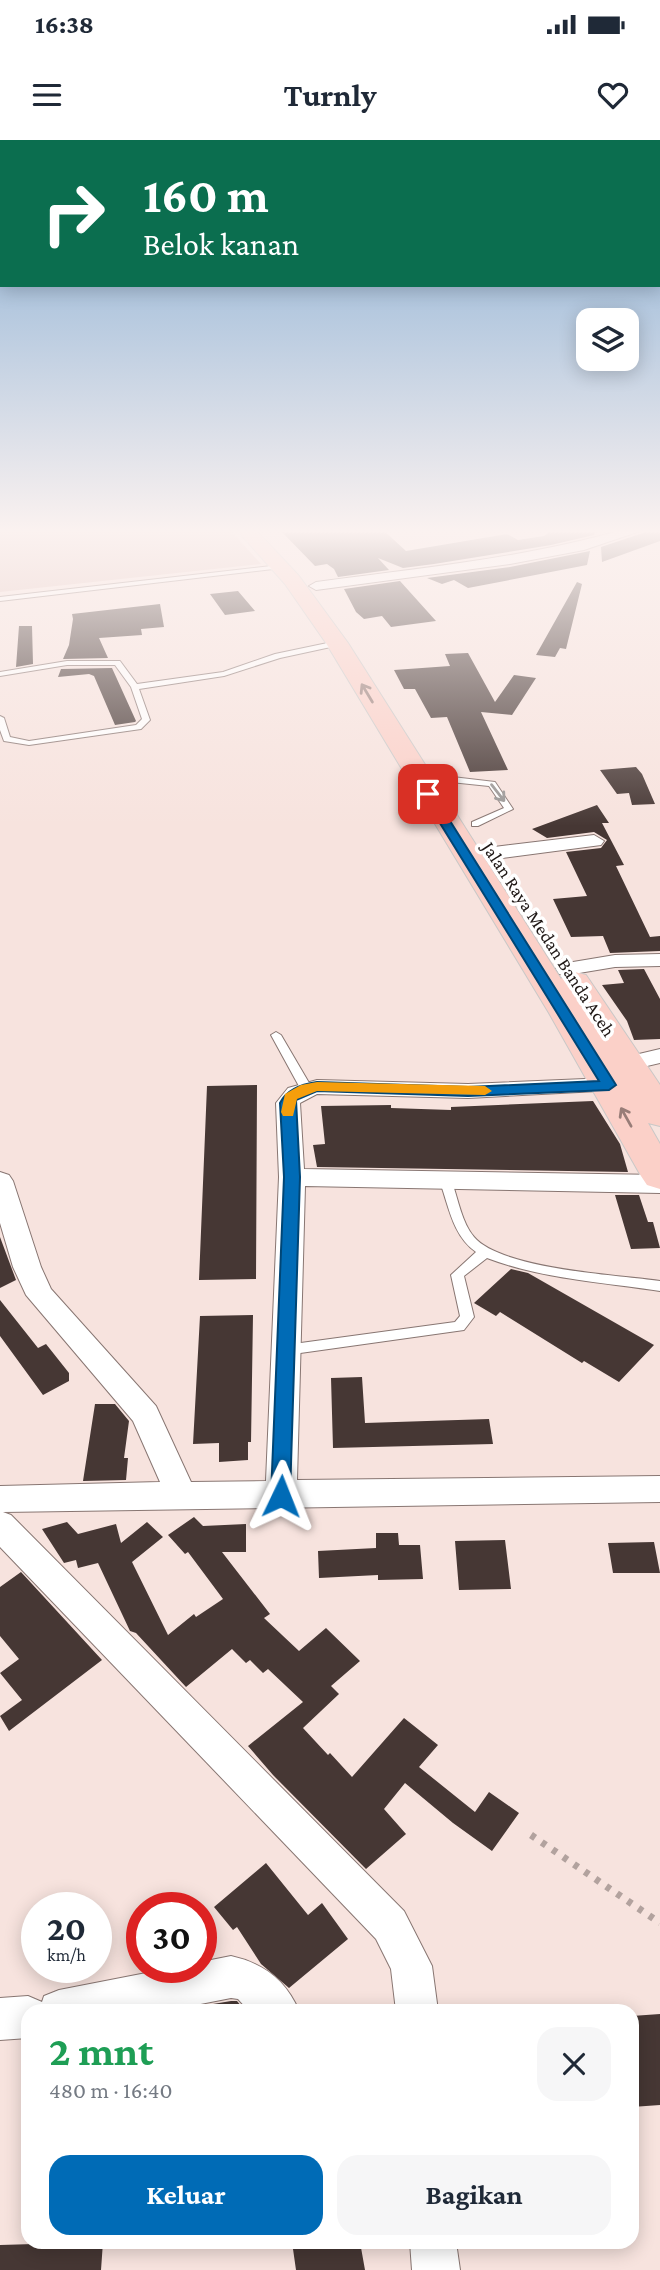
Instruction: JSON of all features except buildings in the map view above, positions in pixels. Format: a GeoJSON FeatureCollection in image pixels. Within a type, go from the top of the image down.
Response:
{"type":"FeatureCollection","features":[{"type":"Feature","properties":{"kind":"highway","name":"Jalan Raya Medan Banda Aceh"},"geometry":{"type":"LineString","coordinates":[[325,627],[403,735],[511,904],[660,1176]]}},
{"type":"Feature","properties":{"kind":"highway","name":"Jalan Raya Medan Banda Aceh"},"geometry":{"type":"LineString","coordinates":[[346,627],[369,658],[403,735],[444,779],[494,853],[511,904],[567,969],[630,1063],[660,1115]]}},
{"type":"Feature","properties":{"kind":"street"},"geometry":{"type":"LineString","coordinates":[[494,853],[594,841]]}},
{"type":"Feature","properties":{"kind":"street"},"geometry":{"type":"LineString","coordinates":[[567,969],[615,961],[660,960]]}},
{"type":"Feature","properties":{"kind":"street"},"geometry":{"type":"LineString","coordinates":[[630,1063],[660,1056]]}},
{"type":"Feature","properties":{"kind":"street"},"geometry":{"type":"LineString","coordinates":[[281,1496],[292,1177],[288,1103],[290,1097],[306,1088],[329,1087],[468,1091],[609,1085]]}},
{"type":"Feature","properties":{"kind":"street"},"geometry":{"type":"LineString","coordinates":[[292,1177],[660,1184]]}},
{"type":"Feature","properties":{"kind":"street"},"geometry":{"type":"LineString","coordinates":[[0,1181],[27,1267],[40,1295],[145,1414],[181,1494]]}},
{"type":"Feature","properties":{"kind":"street"},"geometry":{"type":"LineString","coordinates":[[0,1500],[181,1494],[281,1496],[660,1489]]}},
{"type":"Feature","properties":{"kind":"street"},"geometry":{"type":"LineString","coordinates":[[0,1525],[390,1924],[411,1966],[416,2004]]}},
{"type":"Feature","properties":{"kind":"street"},"geometry":{"type":"LineString","coordinates":[[94,2004],[231,1977],[249,1981],[271,2004]]}},
{"type":"Feature","properties":{"kind":"street"},"geometry":{"type":"LineString","coordinates":[[0,2019],[21,2018]]}},
{"type":"Feature","properties":{"kind":"street"},"geometry":{"type":"LineString","coordinates":[[434,2249],[436,2270]]}},
{"type":"Feature","properties":{"kind":"lane"},"geometry":{"type":"LineString","coordinates":[[135,687],[224,674],[288,653],[337,643]]}},
{"type":"Feature","properties":{"kind":"lane"},"geometry":{"type":"LineString","coordinates":[[0,674],[67,663],[117,663],[135,687],[146,720],[138,727],[17,743],[7,739],[0,718]]}},
{"type":"Feature","properties":{"kind":"lane"},"geometry":{"type":"LineString","coordinates":[[444,779],[492,784],[509,809],[475,824]]}},
{"type":"Feature","properties":{"kind":"lane"},"geometry":{"type":"LineString","coordinates":[[276,1035],[306,1088]]}},
{"type":"Feature","properties":{"kind":"lane"},"geometry":{"type":"LineString","coordinates":[[446,1182],[469,1241],[484,1253],[537,1268],[660,1286]]}},
{"type":"Feature","properties":{"kind":"lane"},"geometry":{"type":"LineString","coordinates":[[286,1350],[459,1326],[467,1317],[457,1275],[484,1253]]}},
{"type":"Feature","properties":{"kind":"path"},"geometry":{"type":"LineString","coordinates":[[531,1835],[660,1923]]}},
{"type":"Feature","properties":{"kind":"slow traffic"},"geometry":{"type":"LineString","coordinates":[[288,1112],[290,1097],[306,1088],[485,1091]]}},
{"type":"Feature","properties":{"kind":"route"},"geometry":{"type":"LineString","coordinates":[[281,1496],[292,1177],[288,1103],[290,1097],[306,1088],[317,1087],[468,1091],[609,1085],[428,794]]}}]}
